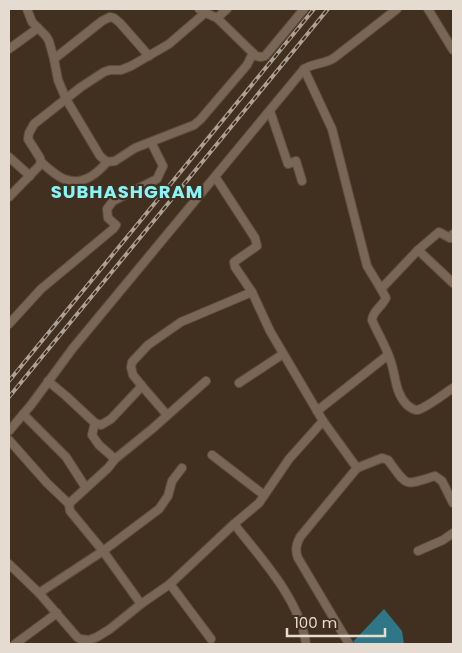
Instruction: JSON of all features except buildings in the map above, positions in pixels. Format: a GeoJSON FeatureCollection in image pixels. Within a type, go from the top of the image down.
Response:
{"type":"FeatureCollection","features":[{"type":"Feature","properties":{"kind":"street"},"geometry":{"type":"LineString","coordinates":[[27,9],[32,22],[49,41],[58,80],[66,99],[100,156],[107,162]]}},
{"type":"Feature","properties":{"kind":"street"},"geometry":{"type":"LineString","coordinates":[[217,18],[227,9]]}},
{"type":"Feature","properties":{"kind":"street"},"geometry":{"type":"LineString","coordinates":[[253,53],[247,65],[194,125],[135,148],[115,161],[107,162],[95,175],[82,180],[73,181],[58,175],[41,162],[28,139],[34,124],[66,99],[104,72],[121,70],[131,66],[169,44],[202,11],[217,18],[253,53],[256,56],[260,57],[265,56],[304,9]]}},
{"type":"Feature","properties":{"kind":"street"},"geometry":{"type":"LineString","coordinates":[[9,431],[73,348],[216,178],[304,69],[328,62],[397,9]]}},
{"type":"Feature","properties":{"kind":"street"},"geometry":{"type":"LineString","coordinates":[[428,9],[453,50]]}},
{"type":"Feature","properties":{"kind":"street"},"geometry":{"type":"LineString","coordinates":[[54,59],[102,21],[110,17],[120,23],[149,56]]}},
{"type":"Feature","properties":{"kind":"street"},"geometry":{"type":"LineString","coordinates":[[9,49],[38,28]]}},
{"type":"Feature","properties":{"kind":"street"},"geometry":{"type":"LineString","coordinates":[[304,69],[332,130],[367,266],[386,298],[384,303],[373,314],[372,320],[391,362],[396,385],[402,398],[410,407],[418,410],[453,388]]}},
{"type":"Feature","properties":{"kind":"street"},"geometry":{"type":"LineString","coordinates":[[270,111],[288,164],[296,161],[302,181]]}},
{"type":"Feature","properties":{"kind":"street"},"geometry":{"type":"LineString","coordinates":[[9,324],[40,289],[116,226],[108,218],[107,209],[113,201],[158,179],[163,166],[151,142]]}},
{"type":"Feature","properties":{"kind":"street"},"geometry":{"type":"LineString","coordinates":[[9,156],[30,176]]}},
{"type":"Feature","properties":{"kind":"street"},"geometry":{"type":"LineString","coordinates":[[9,197],[41,162]]}},
{"type":"Feature","properties":{"kind":"street"},"geometry":{"type":"LineString","coordinates":[[216,178],[255,238],[257,246],[234,262],[235,267],[252,292],[270,331],[317,411],[357,468]]}},
{"type":"Feature","properties":{"kind":"street"},"geometry":{"type":"LineString","coordinates":[[381,289],[418,250],[439,232],[452,237]]}},
{"type":"Feature","properties":{"kind":"street"},"geometry":{"type":"LineString","coordinates":[[418,250],[453,283]]}},
{"type":"Feature","properties":{"kind":"street"},"geometry":{"type":"LineString","coordinates":[[167,415],[133,375],[130,367],[132,362],[148,345],[181,322],[252,292]]}},
{"type":"Feature","properties":{"kind":"street"},"geometry":{"type":"LineString","coordinates":[[239,384],[283,354]]}},
{"type":"Feature","properties":{"kind":"street"},"geometry":{"type":"LineString","coordinates":[[317,411],[388,355]]}},
{"type":"Feature","properties":{"kind":"street"},"geometry":{"type":"LineString","coordinates":[[69,504],[108,468],[115,459],[206,381]]}},
{"type":"Feature","properties":{"kind":"street"},"geometry":{"type":"LineString","coordinates":[[48,382],[95,423],[101,425],[112,418],[142,386]]}},
{"type":"Feature","properties":{"kind":"street"},"geometry":{"type":"LineString","coordinates":[[23,414],[66,456],[86,488]]}},
{"type":"Feature","properties":{"kind":"street"},"geometry":{"type":"LineString","coordinates":[[9,564],[39,593],[77,637],[89,642],[110,629],[170,584],[259,503],[289,459],[323,420]]}},
{"type":"Feature","properties":{"kind":"street"},"geometry":{"type":"LineString","coordinates":[[95,423],[92,435],[99,445],[115,459]]}},
{"type":"Feature","properties":{"kind":"street"},"geometry":{"type":"LineString","coordinates":[[9,440],[47,483],[69,504],[70,511],[104,551],[141,604]]}},
{"type":"Feature","properties":{"kind":"street"},"geometry":{"type":"LineString","coordinates":[[212,454],[264,495]]}},
{"type":"Feature","properties":{"kind":"street"},"geometry":{"type":"LineString","coordinates":[[349,644],[298,558],[295,551],[300,538],[357,468],[382,458],[388,460],[404,482],[411,484],[436,476],[442,481],[453,502]]}},
{"type":"Feature","properties":{"kind":"street"},"geometry":{"type":"LineString","coordinates":[[39,593],[104,551],[159,509],[168,496],[172,481],[182,468]]}},
{"type":"Feature","properties":{"kind":"street"},"geometry":{"type":"LineString","coordinates":[[234,524],[279,581],[296,612],[306,644]]}},
{"type":"Feature","properties":{"kind":"street"},"geometry":{"type":"LineString","coordinates":[[418,551],[443,540],[453,533]]}},
{"type":"Feature","properties":{"kind":"street"},"geometry":{"type":"LineString","coordinates":[[170,584],[211,639]]}},
{"type":"Feature","properties":{"kind":"street"},"geometry":{"type":"LineString","coordinates":[[15,644],[57,613]]}},
{"type":"Feature","properties":{"kind":"water"},"geometry":{"type":"Polygon","coordinates":[[[384,609],[402,631],[404,644],[351,644],[384,609]]]}},
{"type":"Feature","properties":{"kind":"railway"},"geometry":{"type":"LineString","coordinates":[[9,381],[314,9]]}},
{"type":"Feature","properties":{"kind":"railway"},"geometry":{"type":"LineString","coordinates":[[9,397],[328,9]]}},
{"type":"Feature","properties":{"kind":"district","name":"SUBHASHGRAM"},"geometry":{"type":"Point","coordinates":[127,192]}}]}
